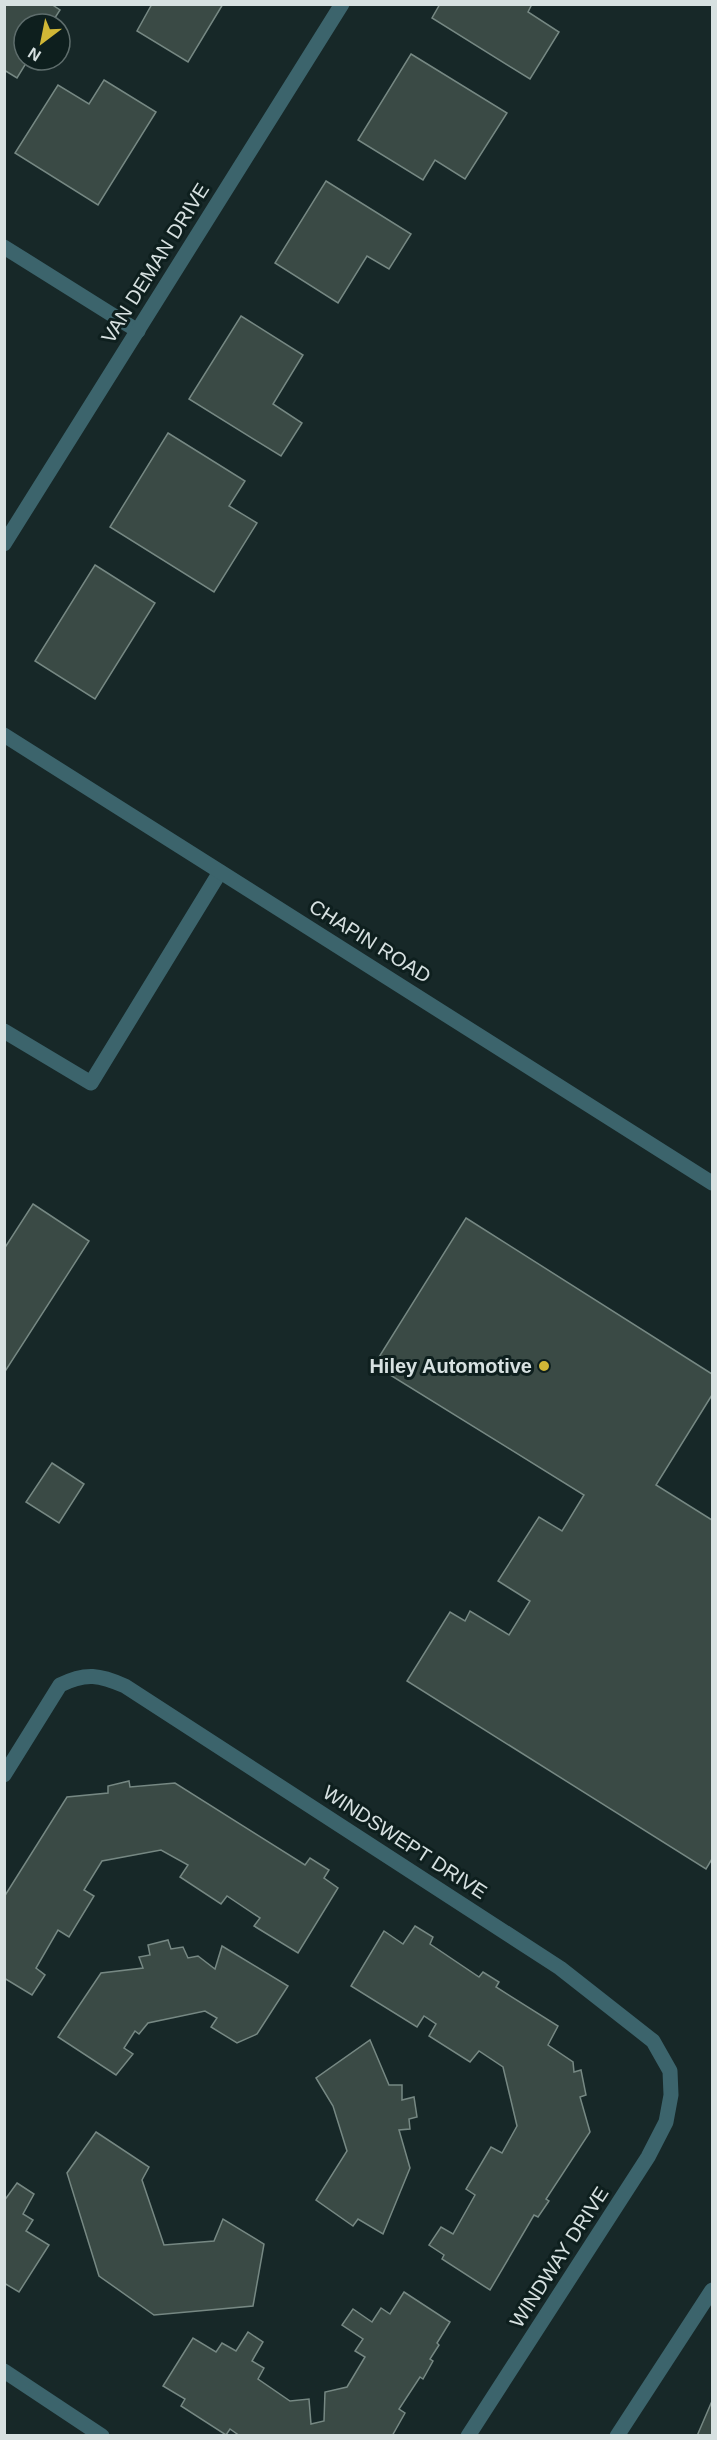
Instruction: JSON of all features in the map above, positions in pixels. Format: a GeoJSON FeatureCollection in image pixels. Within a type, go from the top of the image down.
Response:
{"type":"FeatureCollection","features":[{"type":"Feature","properties":{"kind":"street","name":"VAN DEMAN DRIVE"},"geometry":{"type":"LineString","coordinates":[[4,544],[342,4]]}},
{"type":"Feature","properties":{"kind":"street"},"geometry":{"type":"LineString","coordinates":[[4,247],[138,331]]}},
{"type":"Feature","properties":{"kind":"street","name":"CHAPIN ROAD"},"geometry":{"type":"LineString","coordinates":[[4,735],[712,1183]]}},
{"type":"Feature","properties":{"kind":"street"},"geometry":{"type":"LineString","coordinates":[[4,1031],[91,1083],[220,872]]}},
{"type":"Feature","properties":{"kind":"street","name":"WINDSWEPT DRIVE"},"geometry":{"type":"LineString","coordinates":[[4,1775],[60,1685],[72,1679],[100,1675],[125,1686],[560,1968],[653,2041],[670,2071],[671,2095]]}},
{"type":"Feature","properties":{"kind":"street","name":"WINDWAY DRIVE"},"geometry":{"type":"LineString","coordinates":[[468,2436],[648,2157],[666,2122],[671,2095]]}},
{"type":"Feature","properties":{"kind":"street"},"geometry":{"type":"LineString","coordinates":[[617,2436],[712,2290]]}},
{"type":"Feature","properties":{"kind":"street"},"geometry":{"type":"LineString","coordinates":[[4,2372],[102,2436]]}},
{"type":"Feature","properties":{"kind":"building"},"geometry":{"type":"Polygon","coordinates":[[[4,4],[51,4],[60,10],[59,12],[12,12],[12,72],[21,72],[17,78],[4,70],[4,4]]]}},
{"type":"Feature","properties":{"kind":"building"},"geometry":{"type":"Polygon","coordinates":[[[152,4],[223,4],[188,62],[137,31],[152,4]]]}},
{"type":"Feature","properties":{"kind":"building"},"geometry":{"type":"Polygon","coordinates":[[[440,4],[532,4],[528,12],[559,32],[530,79],[432,18],[440,4]]]}},
{"type":"Feature","properties":{"kind":"building"},"geometry":{"type":"Polygon","coordinates":[[[411,54],[507,113],[465,179],[435,160],[423,180],[358,140],[411,54]]]}},
{"type":"Feature","properties":{"kind":"building"},"geometry":{"type":"Polygon","coordinates":[[[104,80],[156,112],[98,205],[15,153],[58,85],[89,104],[104,80]]]}},
{"type":"Feature","properties":{"kind":"building"},"geometry":{"type":"Polygon","coordinates":[[[326,181],[411,234],[389,269],[367,256],[338,303],[275,263],[326,181]]]}},
{"type":"Feature","properties":{"kind":"building"},"geometry":{"type":"Polygon","coordinates":[[[241,316],[303,355],[273,404],[302,423],[281,456],[189,399],[241,316]]]}},
{"type":"Feature","properties":{"kind":"building"},"geometry":{"type":"Polygon","coordinates":[[[168,433],[245,481],[229,506],[257,523],[214,592],[110,527],[168,433]]]}},
{"type":"Feature","properties":{"kind":"building"},"geometry":{"type":"Polygon","coordinates":[[[95,565],[155,603],[95,699],[35,661],[95,565]]]}},
{"type":"Feature","properties":{"kind":"building"},"geometry":{"type":"Polygon","coordinates":[[[33,1204],[89,1241],[4,1373],[4,1249],[33,1204]]]}},
{"type":"Feature","properties":{"kind":"building"},"geometry":{"type":"Polygon","coordinates":[[[466,1218],[712,1374],[712,1395],[656,1485],[712,1520],[712,1859],[706,1869],[407,1681],[450,1612],[465,1621],[470,1611],[509,1635],[530,1601],[498,1581],[539,1517],[562,1531],[584,1495],[374,1365],[466,1218]]]}},
{"type":"Feature","properties":{"kind":"building"},"geometry":{"type":"Polygon","coordinates":[[[52,1463],[84,1484],[59,1523],[26,1502],[52,1463]]]}},
{"type":"Feature","properties":{"kind":"building"},"geometry":{"type":"Polygon","coordinates":[[[129,1781],[130,1787],[175,1783],[305,1865],[310,1858],[329,1870],[324,1878],[338,1888],[298,1953],[254,1926],[260,1918],[227,1896],[221,1904],[180,1877],[188,1865],[161,1850],[102,1861],[84,1890],[94,1896],[69,1937],[58,1930],[36,1968],[45,1975],[32,1995],[4,1978],[4,1897],[67,1797],[108,1793],[108,1786],[129,1781]]]}},
{"type":"Feature","properties":{"kind":"building"},"geometry":{"type":"Polygon","coordinates":[[[415,1926],[433,1937],[430,1944],[479,1977],[483,1972],[499,1982],[496,1987],[558,2026],[548,2045],[573,2062],[574,2072],[581,2070],[586,2095],[580,2097],[590,2132],[546,2199],[549,2201],[538,2217],[534,2215],[490,2290],[442,2259],[444,2255],[429,2245],[441,2227],[453,2234],[475,2195],[466,2189],[491,2147],[502,2153],[517,2126],[503,2067],[479,2051],[470,2062],[429,2036],[436,2024],[424,2016],[417,2027],[351,1986],[384,1931],[403,1944],[415,1926]]]}},
{"type":"Feature","properties":{"kind":"building"},"geometry":{"type":"Polygon","coordinates":[[[168,1940],[171,1949],[183,1947],[188,1958],[198,1956],[215,1969],[222,1946],[288,1986],[257,2034],[237,2043],[211,2027],[217,2018],[205,2011],[148,2023],[139,2034],[135,2031],[124,2048],[133,2054],[116,2075],[58,2037],[101,1973],[143,1968],[139,1957],[150,1955],[148,1945],[168,1940]]]}},
{"type":"Feature","properties":{"kind":"building"},"geometry":{"type":"Polygon","coordinates":[[[370,2040],[389,2085],[402,2085],[402,2100],[414,2097],[417,2117],[409,2119],[410,2129],[399,2130],[410,2168],[383,2234],[358,2219],[353,2226],[316,2200],[347,2151],[333,2106],[316,2078],[370,2040]]]}},
{"type":"Feature","properties":{"kind":"building"},"geometry":{"type":"Polygon","coordinates":[[[96,2132],[149,2167],[142,2180],[164,2245],[214,2241],[223,2219],[264,2244],[253,2306],[154,2315],[99,2276],[67,2173],[96,2132]]]}},
{"type":"Feature","properties":{"kind":"building"},"geometry":{"type":"Polygon","coordinates":[[[17,2183],[34,2194],[23,2214],[33,2220],[26,2231],[49,2245],[19,2292],[4,2283],[4,2201],[17,2183]]]}},
{"type":"Feature","properties":{"kind":"building"},"geometry":{"type":"Polygon","coordinates":[[[404,2292],[450,2322],[437,2343],[439,2345],[430,2359],[433,2361],[423,2379],[420,2377],[399,2409],[405,2413],[392,2436],[240,2436],[230,2429],[226,2435],[181,2406],[185,2399],[163,2386],[193,2338],[216,2352],[222,2343],[236,2351],[248,2332],[263,2342],[252,2361],[264,2368],[258,2379],[290,2401],[309,2399],[311,2424],[324,2421],[325,2392],[347,2387],[365,2357],[355,2351],[363,2339],[342,2325],[353,2309],[372,2322],[381,2308],[390,2314],[404,2292]]]}},
{"type":"Feature","properties":{"kind":"building"},"geometry":{"type":"Polygon","coordinates":[[[712,2401],[712,2436],[697,2436],[712,2401]]]}},
{"type":"Feature","properties":{"kind":"place","name":"Hiley Automotive"},"geometry":{"type":"Point","coordinates":[544,1366]}}]}
